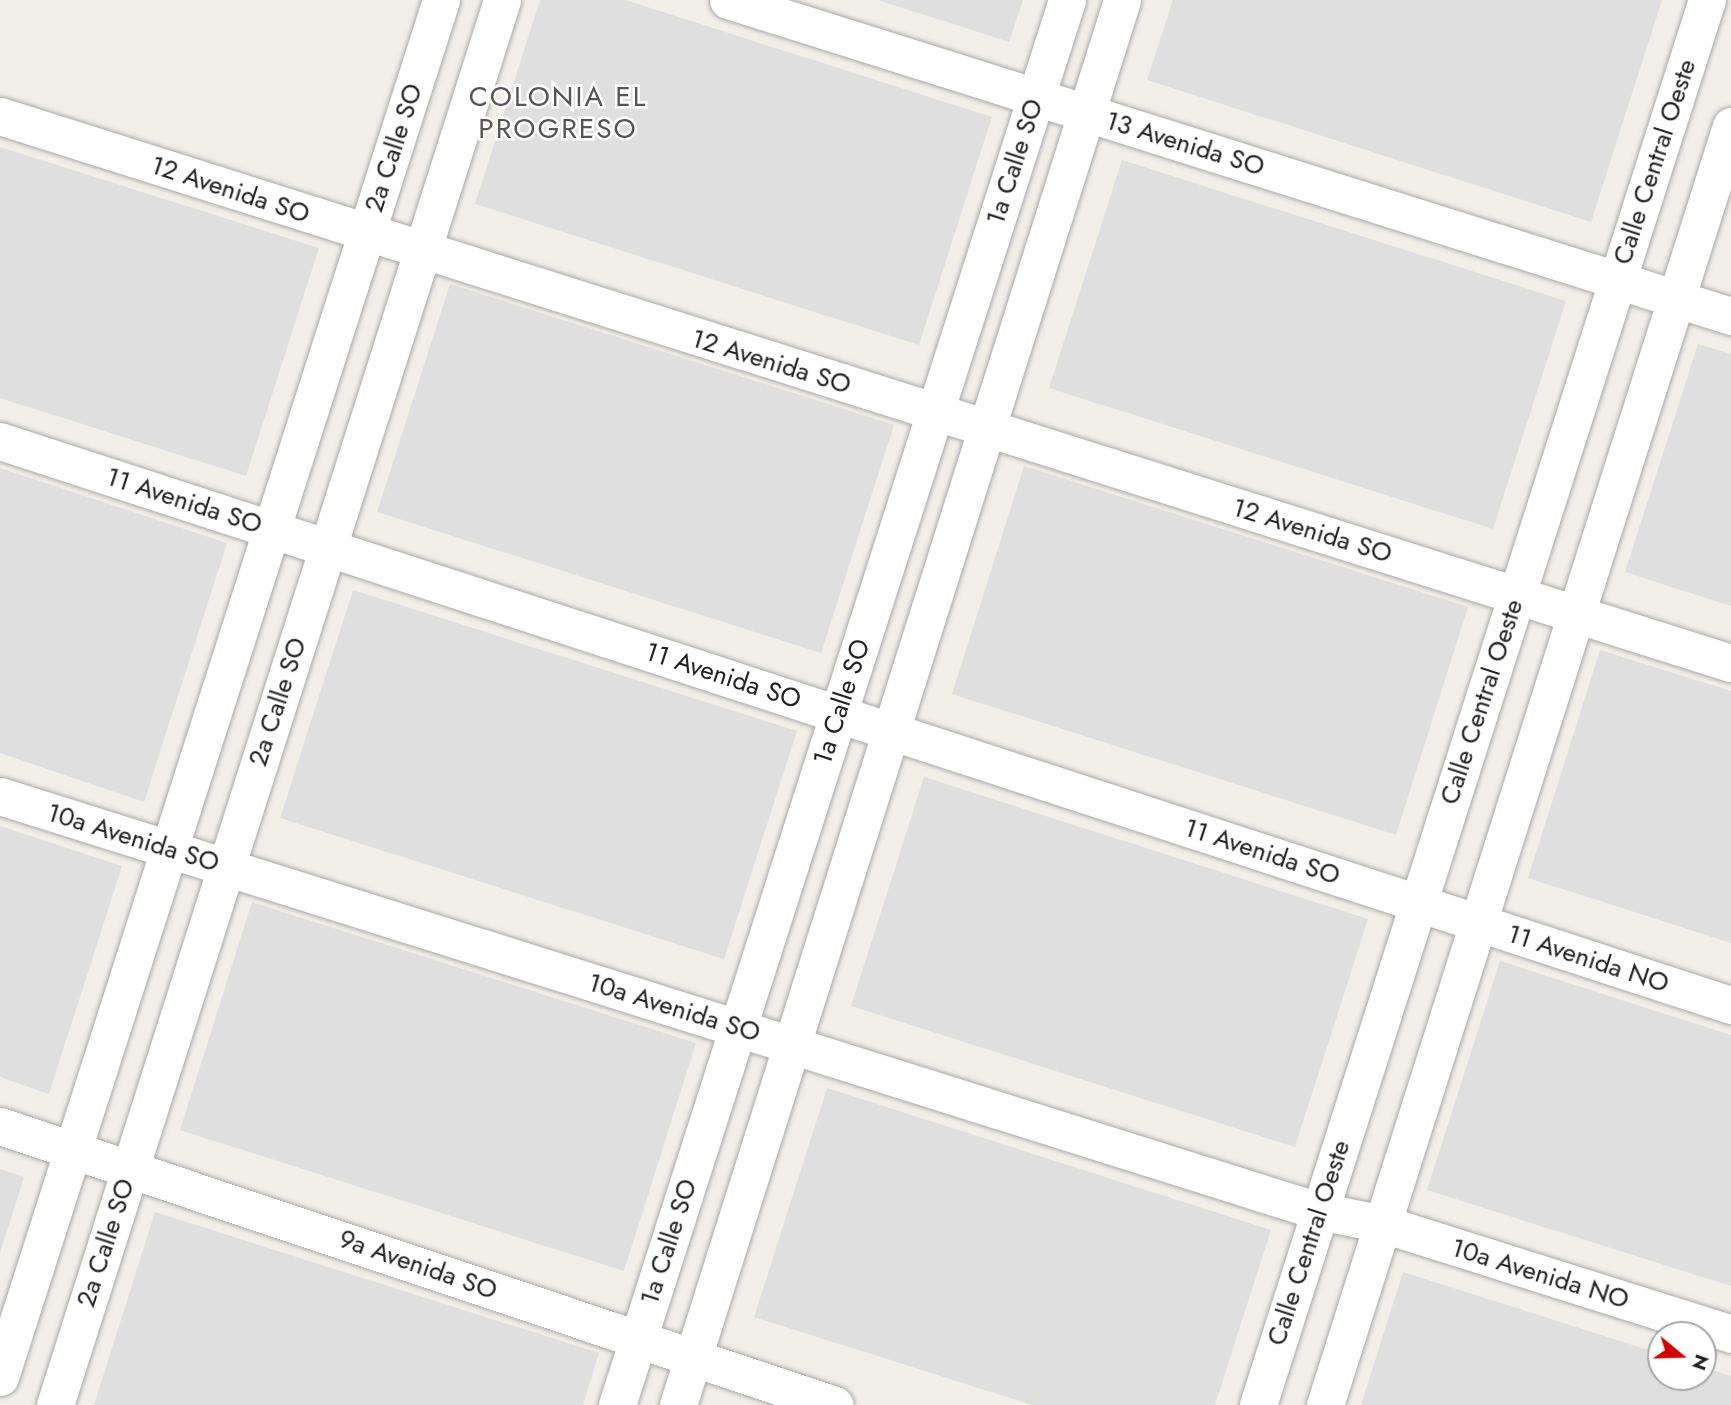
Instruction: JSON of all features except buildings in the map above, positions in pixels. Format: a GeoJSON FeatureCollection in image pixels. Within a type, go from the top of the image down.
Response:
{"type":"FeatureCollection","features":[{"type":"Feature","properties":{"kind":"street","name":"2a Calle SO"},"geometry":{"type":"LineString","coordinates":[[0,1377],[441,0]]}},
{"type":"Feature","properties":{"kind":"street","name":"2a Calle SO"},"geometry":{"type":"LineString","coordinates":[[55,1405],[502,0]]}},
{"type":"Feature","properties":{"kind":"street","name":"13 Avenida SO"},"geometry":{"type":"LineString","coordinates":[[727,0],[1731,316]]}},
{"type":"Feature","properties":{"kind":"street","name":"1a Calle SO"},"geometry":{"type":"LineString","coordinates":[[617,1405],[1067,0]]}},
{"type":"Feature","properties":{"kind":"street","name":"1a Calle SO"},"geometry":{"type":"LineString","coordinates":[[678,1405],[1122,0]]}},
{"type":"Feature","properties":{"kind":"street","name":"Calle Central Oeste"},"geometry":{"type":"LineString","coordinates":[[1258,1405],[1350,1218],[1645,289],[1707,0]]}},
{"type":"Feature","properties":{"kind":"street","name":"12 Avenida SO"},"geometry":{"type":"LineString","coordinates":[[0,116],[422,252],[1731,663]]}},
{"type":"Feature","properties":{"kind":"street","name":"Calle Central Oeste"},"geometry":{"type":"LineString","coordinates":[[1325,1405],[1350,1218],[1645,289],[1731,126]]}},
{"type":"Feature","properties":{"kind":"street","name":"11 Avenida SO"},"geometry":{"type":"LineString","coordinates":[[0,441],[1447,913]]}},
{"type":"Feature","properties":{"kind":"street","name":"10a Avenida SO"},"geometry":{"type":"LineString","coordinates":[[0,796],[1350,1218]]}},
{"type":"Feature","properties":{"kind":"street","name":"11 Avenida NO"},"geometry":{"type":"LineString","coordinates":[[1447,913],[1731,1005]]}},
{"type":"Feature","properties":{"kind":"street","name":"9a Avenida SO"},"geometry":{"type":"LineString","coordinates":[[0,1125],[835,1405]]}},
{"type":"Feature","properties":{"kind":"street","name":"10a Avenida NO"},"geometry":{"type":"LineString","coordinates":[[1350,1218],[1731,1334]]}},
{"type":"Feature","properties":{"kind":"shaded area"},"geometry":{"type":"Polygon","coordinates":[[[540,0],[625,0],[992,117],[919,345],[475,204],[540,0]]]}},
{"type":"Feature","properties":{"kind":"shaded area"},"geometry":{"type":"Polygon","coordinates":[[[878,0],[1023,0],[1009,42],[878,0]]]}},
{"type":"Feature","properties":{"kind":"shaded area"},"geometry":{"type":"Polygon","coordinates":[[[1173,0],[1662,0],[1591,222],[1147,80],[1173,0]]]}},
{"type":"Feature","properties":{"kind":"shaded area"},"geometry":{"type":"Polygon","coordinates":[[[0,147],[319,248],[246,476],[0,398],[0,147]]]}},
{"type":"Feature","properties":{"kind":"shaded area"},"geometry":{"type":"Polygon","coordinates":[[[1122,160],[1566,301],[1493,529],[1049,388],[1122,160]]]}},
{"type":"Feature","properties":{"kind":"shaded area"},"geometry":{"type":"Polygon","coordinates":[[[450,284],[894,425],[821,653],[377,512],[450,284]]]}},
{"type":"Feature","properties":{"kind":"shaded area"},"geometry":{"type":"Polygon","coordinates":[[[1698,344],[1731,354],[1731,606],[1625,572],[1698,344]]]}},
{"type":"Feature","properties":{"kind":"shaded area"},"geometry":{"type":"Polygon","coordinates":[[[1024,466],[1468,607],[1396,835],[952,694],[1024,466]]]}},
{"type":"Feature","properties":{"kind":"shaded area"},"geometry":{"type":"Polygon","coordinates":[[[0,468],[227,543],[144,802],[0,753],[0,468]]]}},
{"type":"Feature","properties":{"kind":"shaded area"},"geometry":{"type":"Polygon","coordinates":[[[353,590],[797,731],[724,959],[280,818],[353,590]]]}},
{"type":"Feature","properties":{"kind":"shaded area"},"geometry":{"type":"Polygon","coordinates":[[[1600,650],[1731,691],[1731,943],[1528,878],[1600,650]]]}},
{"type":"Feature","properties":{"kind":"shaded area"},"geometry":{"type":"Polygon","coordinates":[[[924,777],[1368,919],[1295,1147],[851,1006],[924,777]]]}},
{"type":"Feature","properties":{"kind":"shaded area"},"geometry":{"type":"Polygon","coordinates":[[[0,826],[122,866],[49,1094],[0,1077],[0,826]]]}},
{"type":"Feature","properties":{"kind":"shaded area"},"geometry":{"type":"Polygon","coordinates":[[[252,902],[696,1043],[624,1271],[180,1130],[252,902]]]}},
{"type":"Feature","properties":{"kind":"shaded area"},"geometry":{"type":"Polygon","coordinates":[[[1500,961],[1731,1035],[1731,1286],[1427,1190],[1500,961]]]}},
{"type":"Feature","properties":{"kind":"shaded area"},"geometry":{"type":"Polygon","coordinates":[[[827,1088],[1271,1230],[1215,1405],[1032,1405],[754,1317],[827,1088]]]}},
{"type":"Feature","properties":{"kind":"shaded area"},"geometry":{"type":"Polygon","coordinates":[[[0,1169],[24,1177],[0,1253],[0,1169]]]}},
{"type":"Feature","properties":{"kind":"shaded area"},"geometry":{"type":"Polygon","coordinates":[[[155,1212],[599,1353],[583,1405],[94,1405],[155,1212]]]}},
{"type":"Feature","properties":{"kind":"shaded area"},"geometry":{"type":"Polygon","coordinates":[[[1403,1272],[1647,1350],[1647,1391],[1717,1391],[1717,1372],[1731,1376],[1731,1405],[1361,1405],[1403,1272]]]}},
{"type":"Feature","properties":{"kind":"district","name":"COLONIA EL PROGRESO"},"geometry":{"type":"Point","coordinates":[558,113]}}]}
